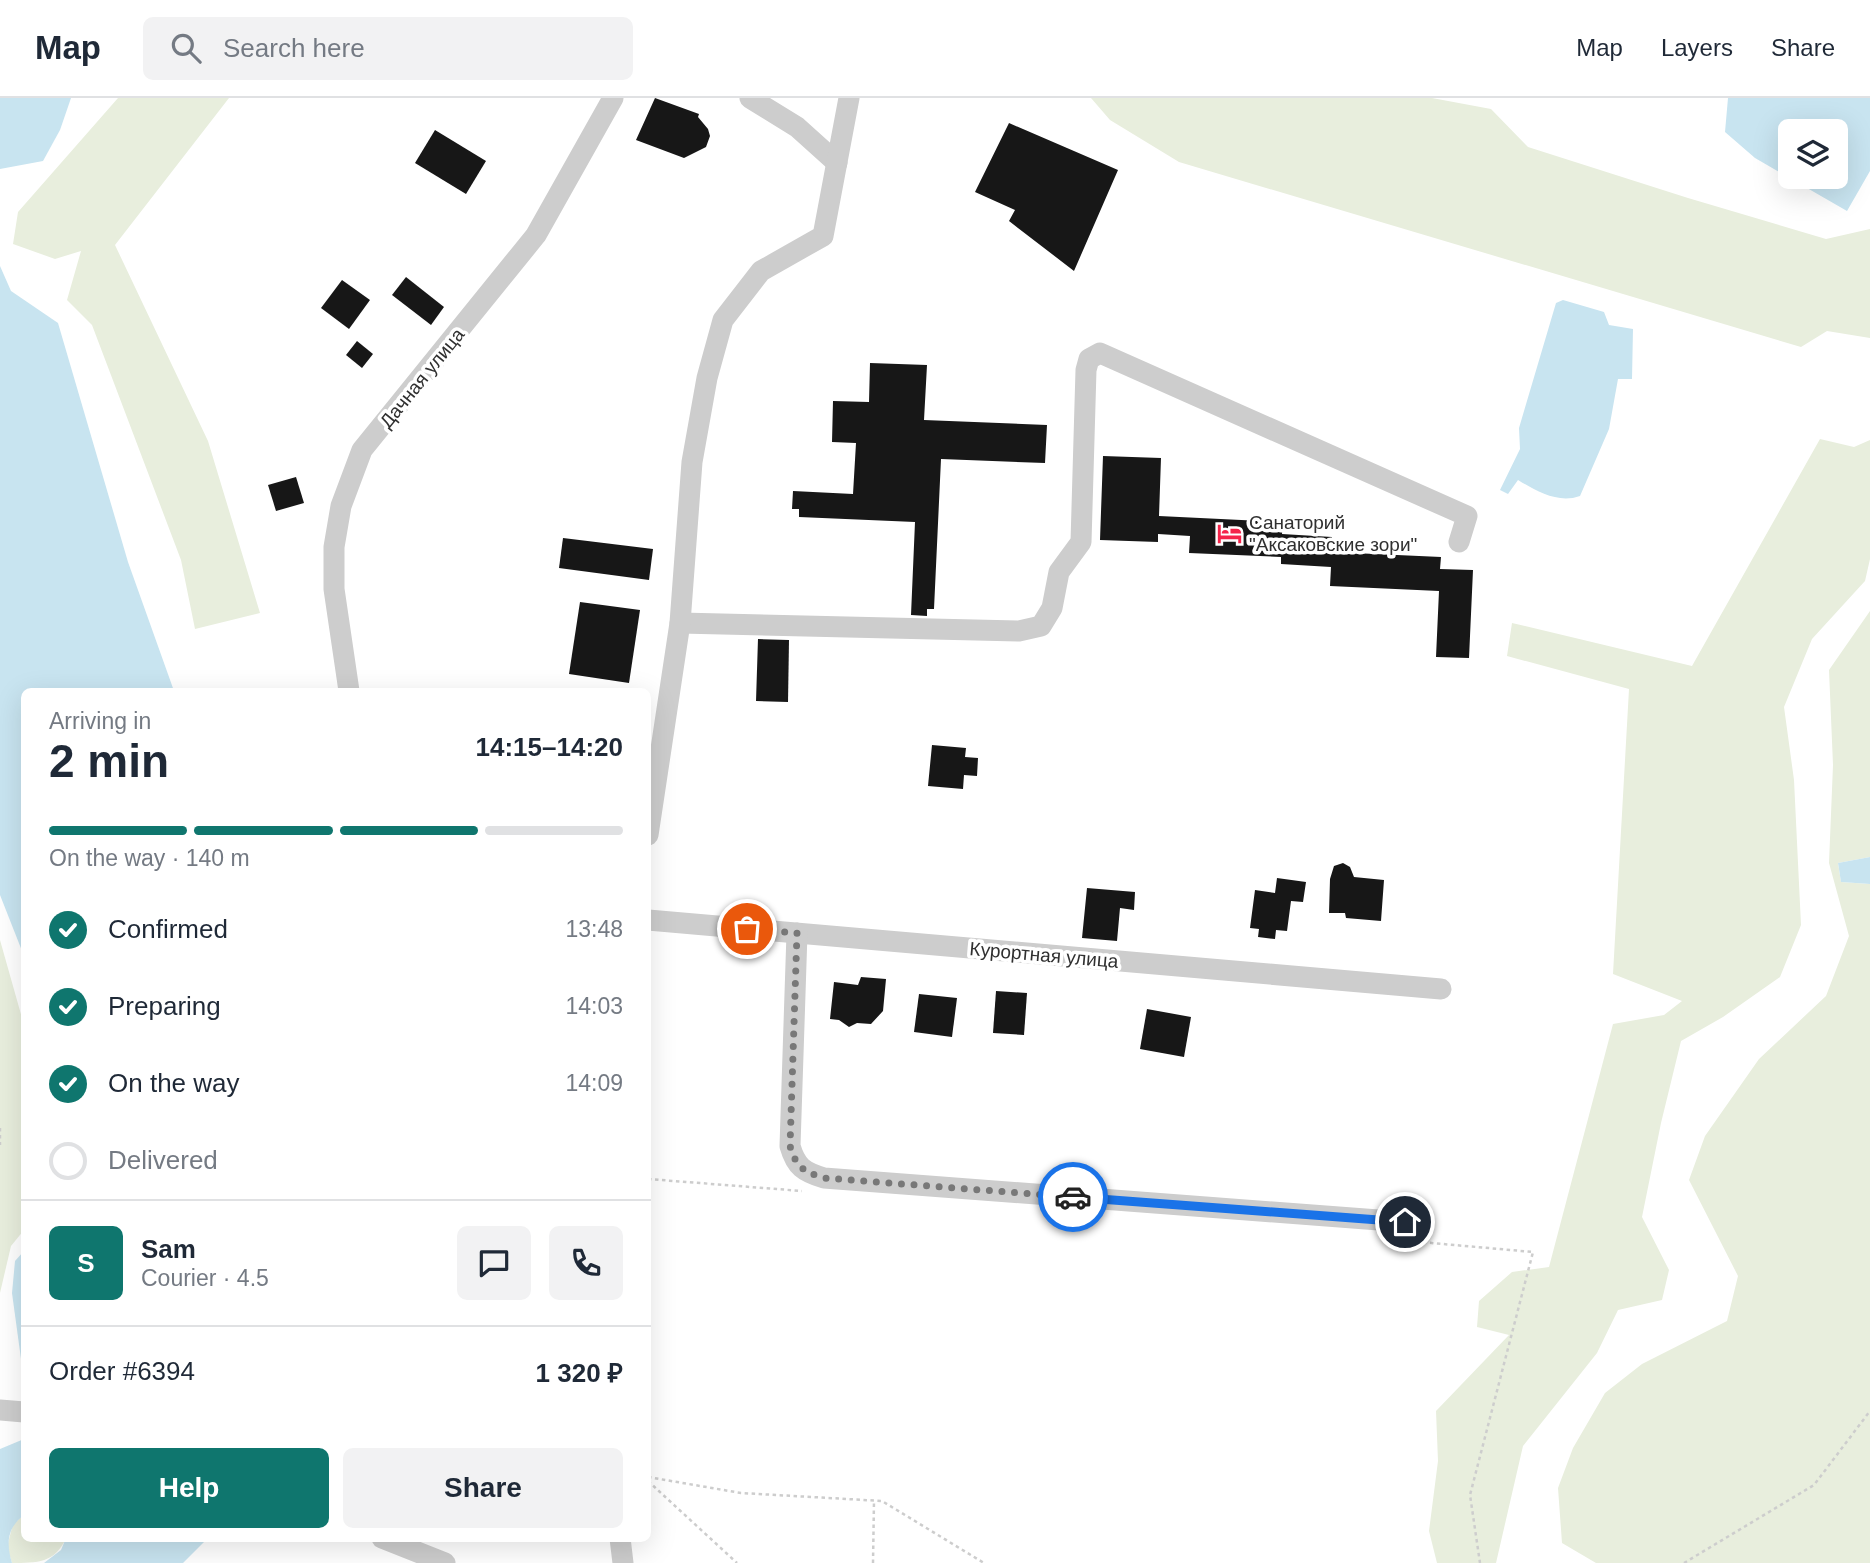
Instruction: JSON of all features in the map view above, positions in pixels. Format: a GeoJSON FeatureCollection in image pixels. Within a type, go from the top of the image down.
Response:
{"type":"FeatureCollection","features":[{"type":"Feature","properties":{"kind":"street","name":"Дачная улица"},"geometry":{"type":"LineString","coordinates":[[349,688],[334,589],[334,547],[341,506],[362,450],[537,235],[613,98]]}},
{"type":"Feature","properties":{"kind":"street"},"geometry":{"type":"LineString","coordinates":[[750,98],[797,127],[837,163]]}},
{"type":"Feature","properties":{"kind":"street"},"geometry":{"type":"LineString","coordinates":[[651,815],[680,623],[692,462],[706,378],[723,320],[761,271],[823,236],[849,98]]}},
{"type":"Feature","properties":{"kind":"street"},"geometry":{"type":"LineString","coordinates":[[680,623],[1019,631],[1041,626],[1052,608],[1059,572],[1082,542],[1086,370],[1089,359],[1100,353],[1467,516],[1459,542]]}},
{"type":"Feature","properties":{"kind":"street","name":"Курортная улица"},"geometry":{"type":"LineString","coordinates":[[651,920],[1441,989]]}},
{"type":"Feature","properties":{"kind":"street"},"geometry":{"type":"LineString","coordinates":[[797,933],[790,1146],[794,1163],[806,1173],[824,1178],[1406,1232]]}},
{"type":"Feature","properties":{"kind":"street"},"geometry":{"type":"LineString","coordinates":[[0,1410],[21,1412]]}},
{"type":"Feature","properties":{"kind":"street"},"geometry":{"type":"LineString","coordinates":[[392,1542],[445,1563]]}},
{"type":"Feature","properties":{"kind":"street"},"geometry":{"type":"LineString","coordinates":[[620,1542],[623,1563]]}},
{"type":"Feature","properties":{"kind":"path"},"geometry":{"type":"LineString","coordinates":[[0,1128],[0,1145]]}},
{"type":"Feature","properties":{"kind":"path"},"geometry":{"type":"LineString","coordinates":[[651,1179],[812,1192]]}},
{"type":"Feature","properties":{"kind":"path"},"geometry":{"type":"LineString","coordinates":[[1406,1232],[1533,1252],[1470,1495],[1480,1563]]}},
{"type":"Feature","properties":{"kind":"path"},"geometry":{"type":"LineString","coordinates":[[1684,1563],[1814,1485],[1870,1411]]}},
{"type":"Feature","properties":{"kind":"path"},"geometry":{"type":"LineString","coordinates":[[651,1479],[741,1493],[882,1501],[984,1563]]}},
{"type":"Feature","properties":{"kind":"path"},"geometry":{"type":"LineString","coordinates":[[651,1482],[737,1563]]}},
{"type":"Feature","properties":{"kind":"path"},"geometry":{"type":"LineString","coordinates":[[873,1563],[874,1501]]}},
{"type":"Feature","properties":{"kind":"green space"},"geometry":{"type":"Polygon","coordinates":[[[118,98],[229,98],[115,245],[208,441],[260,613],[195,629],[181,560],[92,325],[67,300],[81,251],[55,259],[13,244],[18,212],[118,98]]]}},
{"type":"Feature","properties":{"kind":"green space"},"geometry":{"type":"Polygon","coordinates":[[[1091,98],[1432,98],[1491,109],[1528,147],[1688,198],[1826,239],[1870,229],[1870,338],[1827,331],[1801,347],[1179,162],[1110,120],[1091,98]]]}},
{"type":"Feature","properties":{"kind":"green space"},"geometry":{"type":"Polygon","coordinates":[[[1820,439],[1854,447],[1870,440],[1870,559],[1865,581],[1812,639],[1784,707],[1794,780],[1801,925],[1780,977],[1723,1017],[1681,1041],[1642,1217],[1669,1270],[1662,1300],[1618,1310],[1597,1353],[1523,1446],[1496,1563],[1437,1563],[1429,1531],[1438,1461],[1436,1411],[1509,1335],[1477,1327],[1479,1301],[1512,1272],[1549,1267],[1613,1024],[1664,1015],[1682,1001],[1613,974],[1629,689],[1507,656],[1512,623],[1692,666],[1820,439]]]}},
{"type":"Feature","properties":{"kind":"green space"},"geometry":{"type":"Polygon","coordinates":[[[1870,611],[1870,857],[1838,863],[1841,882],[1870,884],[1870,1563],[1596,1563],[1562,1543],[1558,1488],[1573,1448],[1605,1393],[1642,1364],[1727,1321],[1738,1276],[1689,1180],[1705,1136],[1759,1059],[1826,996],[1849,936],[1829,863],[1833,765],[1829,670],[1870,611]]]}},
{"type":"Feature","properties":{"kind":"green space"},"geometry":{"type":"Polygon","coordinates":[[[0,940],[21,1014],[21,1234],[11,1246],[0,1293],[0,940]]]}},
{"type":"Feature","properties":{"kind":"green space"},"geometry":{"type":"Polygon","coordinates":[[[21,1517],[21,1542],[64,1542],[51,1557],[44,1560],[12,1563],[7,1547],[13,1524],[21,1517]]]}},
{"type":"Feature","properties":{"kind":"water"},"geometry":{"type":"Polygon","coordinates":[[[0,98],[71,98],[60,130],[43,161],[0,169],[0,98]]]}},
{"type":"Feature","properties":{"kind":"water"},"geometry":{"type":"Polygon","coordinates":[[[1728,98],[1870,98],[1870,171],[1847,211],[1809,189],[1848,189],[1848,119],[1778,119],[1778,171],[1755,158],[1725,132],[1728,98]]]}},
{"type":"Feature","properties":{"kind":"water"},"geometry":{"type":"Polygon","coordinates":[[[0,266],[11,291],[58,323],[128,562],[173,688],[21,688],[21,948],[0,895],[0,266]]]}},
{"type":"Feature","properties":{"kind":"water"},"geometry":{"type":"Polygon","coordinates":[[[1563,300],[1604,312],[1609,325],[1633,329],[1632,379],[1618,379],[1609,429],[1580,496],[1555,497],[1518,480],[1508,494],[1500,490],[1520,449],[1519,428],[1556,303],[1563,300]]]}},
{"type":"Feature","properties":{"kind":"water"},"geometry":{"type":"Polygon","coordinates":[[[1870,857],[1870,884],[1841,882],[1838,863],[1870,857]]]}},
{"type":"Feature","properties":{"kind":"water"},"geometry":{"type":"Polygon","coordinates":[[[21,1254],[21,1359],[12,1293],[15,1261],[21,1254]]]}},
{"type":"Feature","properties":{"kind":"water"},"geometry":{"type":"Polygon","coordinates":[[[21,1440],[21,1518],[9,1536],[12,1563],[0,1563],[0,1449],[21,1440]]]}},
{"type":"Feature","properties":{"kind":"water"},"geometry":{"type":"Polygon","coordinates":[[[64,1542],[204,1542],[183,1563],[44,1563],[61,1550],[64,1542]]]}},
{"type":"Feature","properties":{"kind":"building"},"geometry":{"type":"Polygon","coordinates":[[[655,98],[699,114],[698,117],[710,136],[706,147],[684,158],[636,140],[655,98]]]}},
{"type":"Feature","properties":{"kind":"building"},"geometry":{"type":"Polygon","coordinates":[[[1009,123],[1118,170],[1074,271],[1009,221],[1015,210],[975,192],[1009,123]]]}},
{"type":"Feature","properties":{"kind":"building"},"geometry":{"type":"Polygon","coordinates":[[[435,130],[486,161],[466,194],[415,163],[435,130]]]}},
{"type":"Feature","properties":{"kind":"building"},"geometry":{"type":"Polygon","coordinates":[[[406,277],[444,307],[431,325],[392,295],[406,277]]]}},
{"type":"Feature","properties":{"kind":"building"},"geometry":{"type":"Polygon","coordinates":[[[342,280],[370,300],[349,329],[321,308],[342,280]]]}},
{"type":"Feature","properties":{"kind":"building"},"geometry":{"type":"Polygon","coordinates":[[[357,341],[373,354],[362,368],[346,355],[357,341]]]}},
{"type":"Feature","properties":{"kind":"building"},"geometry":{"type":"Polygon","coordinates":[[[870,363],[927,365],[924,420],[1047,425],[1045,463],[941,459],[934,609],[927,609],[927,616],[911,615],[915,522],[799,517],[799,509],[792,509],[793,491],[853,494],[856,443],[832,442],[833,401],[869,402],[870,363]]]}},
{"type":"Feature","properties":{"kind":"building"},"geometry":{"type":"Polygon","coordinates":[[[1103,456],[1161,458],[1159,516],[1283,522],[1282,534],[1332,537],[1331,552],[1441,557],[1440,569],[1473,570],[1469,658],[1436,657],[1439,591],[1330,586],[1331,567],[1281,564],[1281,557],[1189,553],[1190,536],[1158,534],[1158,542],[1100,540],[1103,456]]]}},
{"type":"Feature","properties":{"kind":"building"},"geometry":{"type":"Polygon","coordinates":[[[296,477],[304,503],[276,511],[268,485],[296,477]]]}},
{"type":"Feature","properties":{"kind":"building"},"geometry":{"type":"Polygon","coordinates":[[[563,538],[653,549],[649,580],[559,568],[563,538]]]}},
{"type":"Feature","properties":{"kind":"building"},"geometry":{"type":"Polygon","coordinates":[[[580,602],[640,610],[629,683],[569,674],[580,602]]]}},
{"type":"Feature","properties":{"kind":"building"},"geometry":{"type":"Polygon","coordinates":[[[758,639],[789,640],[788,702],[756,701],[758,639]]]}},
{"type":"Feature","properties":{"kind":"building"},"geometry":{"type":"Polygon","coordinates":[[[932,745],[966,748],[965,757],[978,758],[977,776],[964,775],[963,789],[928,786],[932,745]]]}},
{"type":"Feature","properties":{"kind":"building"},"geometry":{"type":"Polygon","coordinates":[[[1343,863],[1350,867],[1354,877],[1384,880],[1381,921],[1346,918],[1345,913],[1329,913],[1330,879],[1334,866],[1343,863]]]}},
{"type":"Feature","properties":{"kind":"building"},"geometry":{"type":"Polygon","coordinates":[[[1277,878],[1306,882],[1303,902],[1291,901],[1287,931],[1276,930],[1275,939],[1258,937],[1259,929],[1250,928],[1255,890],[1275,893],[1277,878]]]}},
{"type":"Feature","properties":{"kind":"building"},"geometry":{"type":"Polygon","coordinates":[[[1087,888],[1135,892],[1134,910],[1120,908],[1117,941],[1082,938],[1087,888]]]}},
{"type":"Feature","properties":{"kind":"building"},"geometry":{"type":"Polygon","coordinates":[[[861,977],[886,979],[883,1011],[871,1024],[857,1023],[849,1027],[839,1020],[830,1019],[834,982],[858,985],[861,977]]]}},
{"type":"Feature","properties":{"kind":"building"},"geometry":{"type":"Polygon","coordinates":[[[996,991],[1027,993],[1024,1035],[993,1033],[996,991]]]}},
{"type":"Feature","properties":{"kind":"building"},"geometry":{"type":"Polygon","coordinates":[[[919,994],[957,998],[952,1037],[914,1032],[919,994]]]}},
{"type":"Feature","properties":{"kind":"building"},"geometry":{"type":"Polygon","coordinates":[[[1147,1009],[1191,1017],[1184,1057],[1140,1049],[1147,1009]]]}},
{"type":"Feature","properties":{"kind":"way so far"},"geometry":{"type":"LineString","coordinates":[[747,929],[797,933],[790,1146],[794,1163],[806,1173],[824,1178],[1073,1197]]}},
{"type":"Feature","properties":{"kind":"place","name":"Санаторий \"Аксаковские зори\""},"geometry":{"type":"Point","coordinates":[1229,533]}},
{"type":"Feature","properties":{"kind":"route"},"geometry":{"type":"LineString","coordinates":[[1073,1197],[1405,1222]]}}]}
